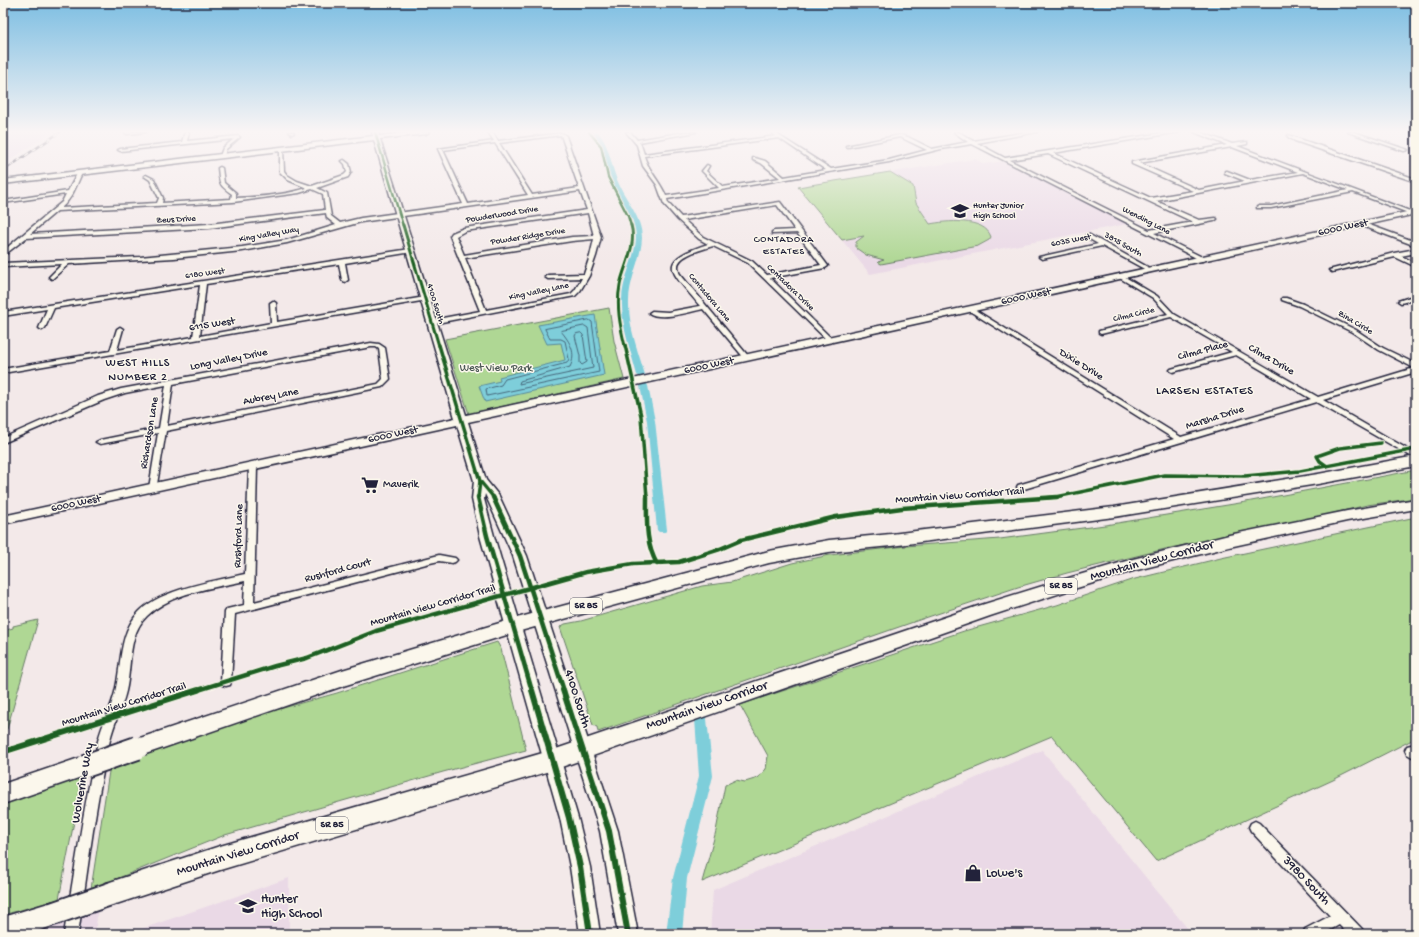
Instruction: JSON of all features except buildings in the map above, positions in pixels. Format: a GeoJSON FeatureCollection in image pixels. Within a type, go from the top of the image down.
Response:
{"type":"FeatureCollection","features":[{"type":"Feature","properties":{"kind":"highway","name":"SR 85"},"geometry":{"type":"LineString","coordinates":[[3,794],[342,678],[513,626],[769,558],[829,546],[891,540],[1114,512],[1318,479],[1416,461]]}},
{"type":"Feature","properties":{"kind":"highway","name":"Mountain View Corridor"},"geometry":{"type":"LineString","coordinates":[[3,930],[220,858],[553,760],[1023,598],[1098,575],[1229,541],[1347,516],[1416,504]]}},
{"type":"Feature","properties":{"kind":"street"},"geometry":{"type":"LineString","coordinates":[[3,182],[57,176]]}},
{"type":"Feature","properties":{"kind":"street"},"geometry":{"type":"LineString","coordinates":[[3,254],[56,210],[71,192],[79,176]]}},
{"type":"Feature","properties":{"kind":"street"},"geometry":{"type":"LineString","coordinates":[[146,176],[152,179],[161,198],[158,205]]}},
{"type":"Feature","properties":{"kind":"street"},"geometry":{"type":"LineString","coordinates":[[220,176],[220,182],[234,194],[233,201]]}},
{"type":"Feature","properties":{"kind":"street"},"geometry":{"type":"LineString","coordinates":[[285,176],[291,180],[326,194],[330,219],[339,225]]}},
{"type":"Feature","properties":{"kind":"street"},"geometry":{"type":"LineString","coordinates":[[56,210],[233,201],[290,194],[313,188],[345,176]]}},
{"type":"Feature","properties":{"kind":"street","name":"4100 South"},"geometry":{"type":"LineString","coordinates":[[388,176],[480,481],[478,499],[569,818],[580,866],[590,934]]}},
{"type":"Feature","properties":{"kind":"street"},"geometry":{"type":"LineString","coordinates":[[452,176],[466,205]]}},
{"type":"Feature","properties":{"kind":"street"},"geometry":{"type":"LineString","coordinates":[[517,176],[530,196]]}},
{"type":"Feature","properties":{"kind":"street"},"geometry":{"type":"LineString","coordinates":[[577,176],[598,237]]}},
{"type":"Feature","properties":{"kind":"street","name":"Contadora Drive"},"geometry":{"type":"LineString","coordinates":[[652,176],[659,185],[667,205],[697,235],[745,259],[766,277],[830,340]]}},
{"type":"Feature","properties":{"kind":"street"},"geometry":{"type":"LineString","coordinates":[[709,176],[722,188]]}},
{"type":"Feature","properties":{"kind":"street"},"geometry":{"type":"LineString","coordinates":[[664,198],[797,176]]}},
{"type":"Feature","properties":{"kind":"street","name":"Wending Lane"},"geometry":{"type":"LineString","coordinates":[[1038,176],[1202,259]]}},
{"type":"Feature","properties":{"kind":"street"},"geometry":{"type":"LineString","coordinates":[[1099,176],[1198,222]]}},
{"type":"Feature","properties":{"kind":"street"},"geometry":{"type":"LineString","coordinates":[[1162,176],[1198,192]]}},
{"type":"Feature","properties":{"kind":"street"},"geometry":{"type":"LineString","coordinates":[[1236,176],[1251,182]]}},
{"type":"Feature","properties":{"kind":"street"},"geometry":{"type":"LineString","coordinates":[[1151,200],[1284,176]]}},
{"type":"Feature","properties":{"kind":"street"},"geometry":{"type":"LineString","coordinates":[[1314,176],[1415,212]]}},
{"type":"Feature","properties":{"kind":"street"},"geometry":{"type":"LineString","coordinates":[[1401,176],[1416,181]]}},
{"type":"Feature","properties":{"kind":"street","name":"King Valley Way"},"geometry":{"type":"LineString","coordinates":[[3,265],[220,251],[274,244],[303,238],[339,225],[400,214],[582,189]]}},
{"type":"Feature","properties":{"kind":"street"},"geometry":{"type":"LineString","coordinates":[[1259,207],[1273,207],[1354,191]]}},
{"type":"Feature","properties":{"kind":"street"},"geometry":{"type":"LineString","coordinates":[[5,202],[71,192]]}},
{"type":"Feature","properties":{"kind":"street"},"geometry":{"type":"LineString","coordinates":[[680,219],[778,203],[825,266],[766,277]]}},
{"type":"Feature","properties":{"kind":"street","name":"Zeus Drive"},"geometry":{"type":"LineString","coordinates":[[24,236],[219,225],[328,211]]}},
{"type":"Feature","properties":{"kind":"street","name":"Powderwood Drive"},"geometry":{"type":"LineString","coordinates":[[484,312],[453,236],[454,234],[458,231],[589,211]]}},
{"type":"Feature","properties":{"kind":"street","name":"6000 West"},"geometry":{"type":"LineString","coordinates":[[3,520],[1415,212]]}},
{"type":"Feature","properties":{"kind":"street"},"geometry":{"type":"LineString","coordinates":[[1149,232],[1214,219]]}},
{"type":"Feature","properties":{"kind":"street"},"geometry":{"type":"LineString","coordinates":[[1362,224],[1416,244]]}},
{"type":"Feature","properties":{"kind":"street"},"geometry":{"type":"LineString","coordinates":[[774,233],[799,231]]}},
{"type":"Feature","properties":{"kind":"street","name":"3815 South"},"geometry":{"type":"LineString","coordinates":[[1088,236],[1150,270]]}},
{"type":"Feature","properties":{"kind":"street","name":"Powder Ridge Drive"},"geometry":{"type":"LineString","coordinates":[[462,257],[572,239],[598,237]]}},
{"type":"Feature","properties":{"kind":"street","name":"King Valley Lane"},"geometry":{"type":"LineString","coordinates":[[432,322],[571,296],[579,290],[598,237]]}},
{"type":"Feature","properties":{"kind":"street","name":"Contadora Lane"},"geometry":{"type":"LineString","coordinates":[[713,244],[686,254],[676,261],[674,266],[677,274],[747,358]]}},
{"type":"Feature","properties":{"kind":"street","name":"6035 West"},"geometry":{"type":"LineString","coordinates":[[1042,256],[1103,244]]}},
{"type":"Feature","properties":{"kind":"street","name":"6180 West"},"geometry":{"type":"LineString","coordinates":[[3,314],[410,251]]}},
{"type":"Feature","properties":{"kind":"street"},"geometry":{"type":"LineString","coordinates":[[1332,270],[1416,251]]}},
{"type":"Feature","properties":{"kind":"street"},"geometry":{"type":"LineString","coordinates":[[1394,255],[1416,265]]}},
{"type":"Feature","properties":{"kind":"street"},"geometry":{"type":"LineString","coordinates":[[140,264],[147,256]]}},
{"type":"Feature","properties":{"kind":"street"},"geometry":{"type":"LineString","coordinates":[[52,277],[68,261]]}},
{"type":"Feature","properties":{"kind":"street"},"geometry":{"type":"LineString","coordinates":[[342,262],[345,280]]}},
{"type":"Feature","properties":{"kind":"street"},"geometry":{"type":"LineString","coordinates":[[548,277],[585,276]]}},
{"type":"Feature","properties":{"kind":"street","name":"Cilma Drive"},"geometry":{"type":"LineString","coordinates":[[1120,276],[1155,297],[1172,315],[1416,457]]}},
{"type":"Feature","properties":{"kind":"street"},"geometry":{"type":"LineString","coordinates":[[196,338],[203,283]]}},
{"type":"Feature","properties":{"kind":"street"},"geometry":{"type":"LineString","coordinates":[[1401,301],[1416,297]]}},
{"type":"Feature","properties":{"kind":"street","name":"6115 West"},"geometry":{"type":"LineString","coordinates":[[3,371],[425,299]]}},
{"type":"Feature","properties":{"kind":"street","name":"Zina Circle"},"geometry":{"type":"LineString","coordinates":[[1284,299],[1301,305],[1354,331],[1378,347],[1416,368]]}},
{"type":"Feature","properties":{"kind":"street"},"geometry":{"type":"LineString","coordinates":[[273,303],[274,325]]}},
{"type":"Feature","properties":{"kind":"street"},"geometry":{"type":"LineString","coordinates":[[42,328],[51,307]]}},
{"type":"Feature","properties":{"kind":"street"},"geometry":{"type":"LineString","coordinates":[[652,313],[671,314],[704,307]]}},
{"type":"Feature","properties":{"kind":"street","name":"Dixie Drive"},"geometry":{"type":"LineString","coordinates":[[970,309],[1180,440]]}},
{"type":"Feature","properties":{"kind":"street","name":"Cilma Circle"},"geometry":{"type":"LineString","coordinates":[[1101,332],[1172,315]]}},
{"type":"Feature","properties":{"kind":"street"},"geometry":{"type":"LineString","coordinates":[[113,352],[120,329]]}},
{"type":"Feature","properties":{"kind":"street","name":"Long Valley Drive"},"geometry":{"type":"LineString","coordinates":[[3,441],[116,393],[368,345],[377,345],[382,348],[387,378],[384,384]]}},
{"type":"Feature","properties":{"kind":"street","name":"Cilma Place"},"geometry":{"type":"LineString","coordinates":[[1173,370],[1238,353]]}},
{"type":"Feature","properties":{"kind":"street","name":"Marsha Drive"},"geometry":{"type":"LineString","coordinates":[[1021,487],[1416,368]]}},
{"type":"Feature","properties":{"kind":"street","name":"Richardson Lane"},"geometry":{"type":"LineString","coordinates":[[152,488],[170,382]]}},
{"type":"Feature","properties":{"kind":"street","name":"Aubrey Lane"},"geometry":{"type":"LineString","coordinates":[[100,442],[384,384]]}},
{"type":"Feature","properties":{"kind":"street"},"geometry":{"type":"LineString","coordinates":[[78,400],[86,405]]}},
{"type":"Feature","properties":{"kind":"street","name":"Rushford Lane"},"geometry":{"type":"LineString","coordinates":[[249,607],[253,466]]}},
{"type":"Feature","properties":{"kind":"street","name":"4100 South"},"geometry":{"type":"LineString","coordinates":[[480,481],[493,496],[520,556],[612,843],[628,934]]}},
{"type":"Feature","properties":{"kind":"street","name":"Rushford Court"},"geometry":{"type":"LineString","coordinates":[[226,682],[230,612],[430,560],[439,558],[452,560]]}},
{"type":"Feature","properties":{"kind":"street","name":"Wolverine Way"},"geometry":{"type":"LineString","coordinates":[[71,934],[104,740],[120,693],[129,639],[133,628],[139,618],[148,609],[167,598],[250,576]]}},
{"type":"Feature","properties":{"kind":"street","name":"3980 South"},"geometry":{"type":"LineString","coordinates":[[1255,827],[1357,934]]}},
{"type":"Feature","properties":{"kind":"street"},"geometry":{"type":"LineString","coordinates":[[1310,934],[1341,917]]}},
{"type":"Feature","properties":{"kind":"shaded area","name":"Hunter Junior High School"},"geometry":{"type":"Polygon","coordinates":[[[869,176],[1033,176],[1127,224],[870,274],[798,187],[869,176]]]}},
{"type":"Feature","properties":{"kind":"shaded area"},"geometry":{"type":"Polygon","coordinates":[[[1042,750],[1192,934],[710,934],[713,890],[1042,750]]]}},
{"type":"Feature","properties":{"kind":"shaded area","name":"Hunter High School"},"geometry":{"type":"Polygon","coordinates":[[[289,878],[289,934],[127,934],[289,878]]]}},
{"type":"Feature","properties":{"kind":"shaded area"},"geometry":{"type":"Polygon","coordinates":[[[98,908],[95,934],[22,934],[98,908]]]}},
{"type":"Feature","properties":{"kind":"green space"},"geometry":{"type":"Polygon","coordinates":[[[867,176],[896,176],[913,186],[916,203],[930,224],[945,222],[973,223],[981,226],[991,237],[989,240],[978,246],[881,264],[878,262],[884,260],[866,255],[856,248],[856,242],[864,236],[842,240],[798,187],[867,176]]]}},
{"type":"Feature","properties":{"kind":"green space","name":"West View Park"},"geometry":{"type":"Polygon","coordinates":[[[609,308],[614,341],[624,379],[469,414],[445,339],[609,308]]]}},
{"type":"Feature","properties":{"kind":"green space"},"geometry":{"type":"Polygon","coordinates":[[[1416,470],[1416,498],[1367,505],[1289,524],[1165,549],[1067,573],[1018,587],[598,732],[597,727],[593,725],[560,627],[565,624],[581,621],[702,586],[732,582],[792,563],[830,555],[906,546],[1000,539],[1105,525],[1246,502],[1416,470]]]}},
{"type":"Feature","properties":{"kind":"green space"},"geometry":{"type":"Polygon","coordinates":[[[1416,517],[1416,738],[1333,780],[1156,861],[1052,736],[702,882],[716,831],[725,785],[736,780],[745,782],[758,778],[766,769],[768,756],[740,705],[964,631],[1057,605],[1131,580],[1221,558],[1416,517]]]}},
{"type":"Feature","properties":{"kind":"green space"},"geometry":{"type":"Polygon","coordinates":[[[38,620],[7,729],[3,730],[3,631],[13,628],[13,626],[38,620]]]}},
{"type":"Feature","properties":{"kind":"green space"},"geometry":{"type":"Polygon","coordinates":[[[497,642],[501,649],[526,750],[443,772],[225,835],[91,889],[110,765],[247,718],[337,693],[497,642]]]}},
{"type":"Feature","properties":{"kind":"green space"},"geometry":{"type":"Polygon","coordinates":[[[83,775],[59,899],[3,915],[3,803],[83,775]]]}},
{"type":"Feature","properties":{"kind":"water"},"geometry":{"type":"Polygon","coordinates":[[[595,315],[604,375],[485,402],[479,386],[500,381],[499,377],[565,360],[561,343],[547,344],[538,325],[595,315]]]}},
{"type":"Feature","properties":{"kind":"waterway"},"geometry":{"type":"LineString","coordinates":[[613,176],[633,214],[638,228],[639,236],[637,252],[626,291],[625,301],[627,322],[641,375]]}},
{"type":"Feature","properties":{"kind":"waterway"},"geometry":{"type":"LineString","coordinates":[[644,386],[651,421],[662,530]]}},
{"type":"Feature","properties":{"kind":"waterway"},"geometry":{"type":"LineString","coordinates":[[674,934],[680,878],[706,776],[701,719]]}},
{"type":"Feature","properties":{"kind":"cycle path","name":"Mountain View Corridor Trail"},"geometry":{"type":"LineString","coordinates":[[388,176],[480,481],[478,499],[487,536],[569,818],[580,867],[590,934]]}},
{"type":"Feature","properties":{"kind":"cycle path"},"geometry":{"type":"LineString","coordinates":[[608,176],[628,216],[633,232],[632,246],[620,285],[618,306],[620,324],[641,416],[646,477],[648,541],[650,552],[657,564]]}},
{"type":"Feature","properties":{"kind":"cycle path"},"geometry":{"type":"LineString","coordinates":[[1327,466],[1320,461],[1317,456],[1340,448],[1381,443]]}},
{"type":"Feature","properties":{"kind":"cycle path","name":"Mountain View Corridor Trail"},"geometry":{"type":"LineString","coordinates":[[3,752],[275,666],[307,658],[376,631],[586,572],[633,564],[679,562],[720,549],[741,540],[836,517],[902,508],[1056,497],[1164,475],[1245,476],[1300,471],[1416,449]]}},
{"type":"Feature","properties":{"kind":"cycle path"},"geometry":{"type":"LineString","coordinates":[[480,481],[493,496],[520,556],[609,831],[628,934]]}},
{"type":"Feature","properties":{"kind":"place","name":"Hunter Junior High School"},"geometry":{"type":"Point","coordinates":[960,211]}},
{"type":"Feature","properties":{"kind":"place","name":"Maverik"},"geometry":{"type":"Point","coordinates":[370,485]}},
{"type":"Feature","properties":{"kind":"place","name":"Lowe's"},"geometry":{"type":"Point","coordinates":[973,873]}},
{"type":"Feature","properties":{"kind":"place","name":"Hunter High School"},"geometry":{"type":"Point","coordinates":[248,906]}},
{"type":"Feature","properties":{"kind":"district","name":"CONTADORA ESTATES"},"geometry":{"type":"Point","coordinates":[784,246]}},
{"type":"Feature","properties":{"kind":"district","name":"WEST HILLS NUMBER 2"},"geometry":{"type":"Point","coordinates":[138,371]}},
{"type":"Feature","properties":{"kind":"district","name":"LARSEN ESTATES"},"geometry":{"type":"Point","coordinates":[1205,392]}}]}
